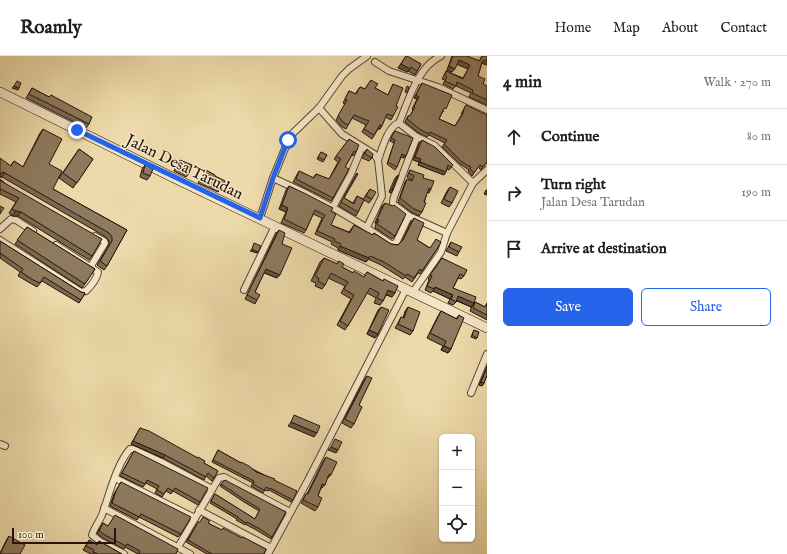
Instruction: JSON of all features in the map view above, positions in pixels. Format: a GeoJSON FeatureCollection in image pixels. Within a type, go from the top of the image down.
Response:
{"type":"FeatureCollection","features":[{"type":"Feature","properties":{"kind":"street"},"geometry":{"type":"LineString","coordinates":[[260,218],[276,179],[290,136],[319,108],[342,76],[367,56]]}},
{"type":"Feature","properties":{"kind":"street"},"geometry":{"type":"LineString","coordinates":[[378,160],[387,136],[396,123],[399,123],[418,80],[433,60],[441,56]]}},
{"type":"Feature","properties":{"kind":"street"},"geometry":{"type":"LineString","coordinates":[[374,62],[389,71],[438,87],[487,110]]}},
{"type":"Feature","properties":{"kind":"street","name":"Jalan Desa Tarudan"},"geometry":{"type":"LineString","coordinates":[[0,92],[172,177],[487,328]]}},
{"type":"Feature","properties":{"kind":"street"},"geometry":{"type":"LineString","coordinates":[[319,108],[342,134],[375,155],[378,160],[382,196],[367,227]]}},
{"type":"Feature","properties":{"kind":"street"},"geometry":{"type":"LineString","coordinates":[[399,123],[417,137],[434,145],[473,183]]}},
{"type":"Feature","properties":{"kind":"street"},"geometry":{"type":"LineString","coordinates":[[417,137],[392,201],[396,207],[409,216],[447,233]]}},
{"type":"Feature","properties":{"kind":"street"},"geometry":{"type":"LineString","coordinates":[[333,207],[351,174],[362,147]]}},
{"type":"Feature","properties":{"kind":"street"},"geometry":{"type":"LineString","coordinates":[[199,510],[269,551],[409,291],[442,252],[447,233],[473,183],[487,170]]}},
{"type":"Feature","properties":{"kind":"street"},"geometry":{"type":"LineString","coordinates":[[276,179],[333,207],[393,244],[397,241],[409,216]]}},
{"type":"Feature","properties":{"kind":"street"},"geometry":{"type":"LineString","coordinates":[[0,229],[13,219],[41,236]]}},
{"type":"Feature","properties":{"kind":"street"},"geometry":{"type":"LineString","coordinates":[[244,290],[275,226]]}},
{"type":"Feature","properties":{"kind":"street"},"geometry":{"type":"LineString","coordinates":[[88,231],[105,243],[91,266]]}},
{"type":"Feature","properties":{"kind":"street"},"geometry":{"type":"LineString","coordinates":[[0,240],[81,292],[85,292],[98,274],[97,270],[53,243]]}},
{"type":"Feature","properties":{"kind":"street"},"geometry":{"type":"LineString","coordinates":[[471,393],[487,354]]}},
{"type":"Feature","properties":{"kind":"street"},"geometry":{"type":"LineString","coordinates":[[124,554],[92,536],[94,529],[102,516],[115,478],[128,450],[133,449],[161,462],[212,489]]}},
{"type":"Feature","properties":{"kind":"street"},"geometry":{"type":"LineString","coordinates":[[179,550],[199,510],[219,478],[224,477],[290,512]]}},
{"type":"Feature","properties":{"kind":"street"},"geometry":{"type":"LineString","coordinates":[[115,478],[195,518]]}},
{"type":"Feature","properties":{"kind":"street"},"geometry":{"type":"LineString","coordinates":[[104,508],[179,550],[190,554]]}},
{"type":"Feature","properties":{"kind":"building"},"geometry":{"type":"Polygon","coordinates":[[[406,56],[421,64],[417,71],[411,67],[410,69],[401,64],[406,56]]]}},
{"type":"Feature","properties":{"kind":"building"},"geometry":{"type":"Polygon","coordinates":[[[453,56],[467,56],[480,61],[482,56],[487,56],[487,61],[484,60],[482,62],[478,76],[485,79],[483,84],[487,86],[487,100],[472,93],[473,90],[457,82],[456,86],[445,81],[447,77],[445,75],[446,71],[463,79],[470,65],[459,60],[455,69],[449,66],[453,56]]]}},
{"type":"Feature","properties":{"kind":"building"},"geometry":{"type":"Polygon","coordinates":[[[371,80],[378,84],[375,88],[388,95],[393,84],[403,88],[396,106],[398,107],[393,116],[387,114],[382,126],[380,125],[374,135],[364,129],[369,121],[354,115],[348,125],[338,116],[347,100],[345,99],[349,91],[356,94],[360,87],[365,89],[371,80]]]}},
{"type":"Feature","properties":{"kind":"building"},"geometry":{"type":"Polygon","coordinates":[[[17,81],[21,83],[19,88],[14,86],[17,81]]]}},
{"type":"Feature","properties":{"kind":"building"},"geometry":{"type":"Polygon","coordinates":[[[422,83],[452,95],[446,109],[444,108],[439,119],[455,126],[464,112],[463,111],[466,105],[487,115],[487,162],[483,167],[480,165],[474,173],[470,169],[471,167],[462,162],[444,144],[447,140],[430,132],[429,134],[421,130],[407,119],[415,107],[414,106],[419,97],[416,95],[422,83]]]}},
{"type":"Feature","properties":{"kind":"building"},"geometry":{"type":"Polygon","coordinates":[[[407,86],[409,87],[407,93],[405,92],[407,86]]]}},
{"type":"Feature","properties":{"kind":"building"},"geometry":{"type":"Polygon","coordinates":[[[32,88],[49,97],[51,95],[92,117],[89,124],[29,94],[32,88]]]}},
{"type":"Feature","properties":{"kind":"building"},"geometry":{"type":"Polygon","coordinates":[[[43,129],[62,139],[49,164],[62,171],[53,189],[127,230],[107,266],[100,261],[112,241],[112,237],[109,233],[5,173],[3,172],[0,174],[0,158],[11,166],[14,161],[23,167],[43,129]]]}},
{"type":"Feature","properties":{"kind":"building"},"geometry":{"type":"Polygon","coordinates":[[[395,131],[413,138],[406,156],[402,154],[397,167],[388,162],[395,140],[391,138],[395,131]]]}},
{"type":"Feature","properties":{"kind":"building"},"geometry":{"type":"Polygon","coordinates":[[[349,139],[359,145],[356,152],[354,151],[345,167],[349,169],[333,198],[296,179],[299,171],[314,178],[316,174],[329,179],[341,159],[336,156],[349,139]]]}},
{"type":"Feature","properties":{"kind":"building"},"geometry":{"type":"Polygon","coordinates":[[[422,140],[435,147],[453,165],[451,167],[448,165],[446,172],[420,162],[421,159],[415,157],[422,140]]]}},
{"type":"Feature","properties":{"kind":"building"},"geometry":{"type":"Polygon","coordinates":[[[79,149],[93,159],[77,183],[63,173],[79,149]]]}},
{"type":"Feature","properties":{"kind":"building"},"geometry":{"type":"Polygon","coordinates":[[[367,149],[373,154],[372,158],[365,154],[367,149]]]}},
{"type":"Feature","properties":{"kind":"building"},"geometry":{"type":"Polygon","coordinates":[[[321,152],[327,155],[324,160],[318,157],[321,152]]]}},
{"type":"Feature","properties":{"kind":"building"},"geometry":{"type":"Polygon","coordinates":[[[180,160],[192,165],[189,173],[176,167],[180,160]]]}},
{"type":"Feature","properties":{"kind":"building"},"geometry":{"type":"Polygon","coordinates":[[[145,165],[153,169],[150,176],[143,173],[145,165]]]}},
{"type":"Feature","properties":{"kind":"building"},"geometry":{"type":"Polygon","coordinates":[[[206,170],[225,181],[221,189],[200,179],[206,170]]]}},
{"type":"Feature","properties":{"kind":"building"},"geometry":{"type":"Polygon","coordinates":[[[410,170],[424,175],[423,178],[434,181],[431,189],[429,188],[424,202],[426,203],[422,212],[414,209],[400,198],[407,179],[412,181],[414,176],[409,173],[410,170]]]}},
{"type":"Feature","properties":{"kind":"building"},"geometry":{"type":"Polygon","coordinates":[[[357,173],[358,174],[344,198],[354,204],[357,196],[364,200],[358,212],[341,202],[357,173]]]}},
{"type":"Feature","properties":{"kind":"building"},"geometry":{"type":"Polygon","coordinates":[[[399,175],[393,190],[392,189],[399,175]]]}},
{"type":"Feature","properties":{"kind":"building"},"geometry":{"type":"Polygon","coordinates":[[[0,179],[1,181],[102,239],[92,256],[21,212],[12,209],[19,198],[0,189],[0,179]]]}},
{"type":"Feature","properties":{"kind":"building"},"geometry":{"type":"Polygon","coordinates":[[[289,186],[333,208],[331,211],[336,214],[331,225],[350,233],[354,225],[373,235],[374,233],[391,244],[398,245],[403,240],[414,218],[424,223],[417,240],[430,248],[436,239],[441,242],[422,271],[420,269],[414,278],[407,274],[406,276],[384,262],[370,256],[369,258],[340,246],[341,244],[334,241],[335,239],[317,231],[325,215],[315,210],[306,230],[284,219],[288,208],[282,205],[289,186]]]}},
{"type":"Feature","properties":{"kind":"building"},"geometry":{"type":"Polygon","coordinates":[[[450,187],[458,191],[452,203],[444,199],[450,187]]]}},
{"type":"Feature","properties":{"kind":"building"},"geometry":{"type":"Polygon","coordinates":[[[370,189],[376,192],[372,199],[366,196],[370,189]]]}},
{"type":"Feature","properties":{"kind":"building"},"geometry":{"type":"Polygon","coordinates":[[[385,203],[394,205],[406,214],[395,236],[377,224],[379,220],[377,219],[385,203]]]}},
{"type":"Feature","properties":{"kind":"building"},"geometry":{"type":"Polygon","coordinates":[[[0,206],[4,208],[0,214],[0,206]]]}},
{"type":"Feature","properties":{"kind":"building"},"geometry":{"type":"Polygon","coordinates":[[[27,227],[95,269],[85,284],[17,240],[27,227]]]}},
{"type":"Feature","properties":{"kind":"building"},"geometry":{"type":"Polygon","coordinates":[[[279,230],[285,233],[282,244],[292,248],[280,275],[266,269],[255,292],[260,295],[257,300],[247,295],[279,230]]]}},
{"type":"Feature","properties":{"kind":"building"},"geometry":{"type":"Polygon","coordinates":[[[0,241],[81,292],[85,293],[81,300],[44,277],[40,283],[21,272],[23,269],[0,253],[0,241]]]}},
{"type":"Feature","properties":{"kind":"building"},"geometry":{"type":"Polygon","coordinates":[[[451,242],[462,247],[459,252],[449,247],[451,242]]]}},
{"type":"Feature","properties":{"kind":"building"},"geometry":{"type":"Polygon","coordinates":[[[254,243],[261,246],[258,252],[252,249],[254,243]]]}},
{"type":"Feature","properties":{"kind":"building"},"geometry":{"type":"Polygon","coordinates":[[[324,258],[337,264],[339,261],[344,264],[342,267],[353,273],[354,271],[364,277],[367,272],[383,281],[384,279],[398,286],[395,293],[388,290],[383,301],[377,298],[379,293],[370,288],[348,326],[340,321],[354,295],[344,289],[348,282],[331,273],[325,285],[318,281],[319,278],[315,276],[324,258]]]}},
{"type":"Feature","properties":{"kind":"building"},"geometry":{"type":"Polygon","coordinates":[[[442,258],[467,270],[464,276],[460,274],[453,288],[476,297],[474,303],[458,296],[456,302],[451,299],[453,295],[435,287],[434,289],[427,286],[432,276],[430,275],[442,258]]]}},
{"type":"Feature","properties":{"kind":"building"},"geometry":{"type":"Polygon","coordinates":[[[475,302],[485,307],[487,303],[487,315],[473,308],[475,302]]]}},
{"type":"Feature","properties":{"kind":"building"},"geometry":{"type":"Polygon","coordinates":[[[381,307],[389,310],[378,334],[369,330],[381,307]]]}},
{"type":"Feature","properties":{"kind":"building"},"geometry":{"type":"Polygon","coordinates":[[[408,307],[420,312],[413,331],[398,324],[401,317],[404,318],[408,307]]]}},
{"type":"Feature","properties":{"kind":"building"},"geometry":{"type":"Polygon","coordinates":[[[441,311],[457,319],[459,315],[464,318],[451,349],[444,346],[446,341],[430,333],[441,311]]]}},
{"type":"Feature","properties":{"kind":"building"},"geometry":{"type":"Polygon","coordinates":[[[474,330],[479,332],[477,338],[472,335],[474,330]]]}},
{"type":"Feature","properties":{"kind":"building"},"geometry":{"type":"Polygon","coordinates":[[[487,368],[487,375],[484,383],[481,382],[487,368]]]}},
{"type":"Feature","properties":{"kind":"building"},"geometry":{"type":"Polygon","coordinates":[[[367,376],[372,378],[359,405],[362,407],[354,424],[345,419],[367,376]]]}},
{"type":"Feature","properties":{"kind":"building"},"geometry":{"type":"Polygon","coordinates":[[[294,415],[320,426],[317,433],[291,422],[294,415]]]}},
{"type":"Feature","properties":{"kind":"building"},"geometry":{"type":"Polygon","coordinates":[[[140,428],[149,431],[205,461],[204,463],[218,471],[214,478],[208,473],[206,477],[165,455],[133,441],[140,428]]]}},
{"type":"Feature","properties":{"kind":"building"},"geometry":{"type":"Polygon","coordinates":[[[335,439],[342,442],[338,450],[331,447],[335,439]]]}},
{"type":"Feature","properties":{"kind":"building"},"geometry":{"type":"Polygon","coordinates":[[[218,450],[249,466],[256,472],[275,479],[274,480],[297,491],[293,500],[270,488],[266,487],[264,490],[253,484],[254,481],[213,460],[218,450]]]}},
{"type":"Feature","properties":{"kind":"building"},"geometry":{"type":"Polygon","coordinates":[[[134,451],[208,488],[200,502],[175,488],[173,491],[168,488],[164,494],[157,490],[159,486],[147,480],[145,484],[122,473],[134,451]]]}},
{"type":"Feature","properties":{"kind":"building"},"geometry":{"type":"Polygon","coordinates":[[[326,457],[337,462],[331,475],[329,474],[325,485],[322,484],[318,496],[322,498],[318,507],[303,500],[306,494],[308,494],[326,457]]]}},
{"type":"Feature","properties":{"kind":"building"},"geometry":{"type":"Polygon","coordinates":[[[225,480],[286,512],[272,537],[211,501],[215,494],[255,519],[260,509],[221,484],[225,480]]]}},
{"type":"Feature","properties":{"kind":"building"},"geometry":{"type":"Polygon","coordinates":[[[121,482],[191,517],[181,534],[141,514],[139,517],[112,503],[121,482]]]}},
{"type":"Feature","properties":{"kind":"building"},"geometry":{"type":"Polygon","coordinates":[[[115,515],[178,549],[176,554],[139,554],[140,551],[127,544],[126,546],[99,531],[103,523],[108,526],[115,515]]]}},
{"type":"Feature","properties":{"kind":"building"},"geometry":{"type":"Polygon","coordinates":[[[203,517],[210,521],[208,523],[222,530],[223,528],[266,549],[264,554],[212,554],[188,540],[198,522],[200,522],[203,517]]]}},
{"type":"Feature","properties":{"kind":"building"},"geometry":{"type":"Polygon","coordinates":[[[9,536],[25,545],[20,554],[0,554],[9,536]]]}},
{"type":"Feature","properties":{"kind":"building"},"geometry":{"type":"Polygon","coordinates":[[[89,540],[97,545],[99,541],[122,554],[98,554],[93,552],[94,550],[86,546],[89,540]]]}},
{"type":"Feature","properties":{"kind":"route"},"geometry":{"type":"LineString","coordinates":[[77,130],[260,218],[273,178],[288,140]]}}]}
